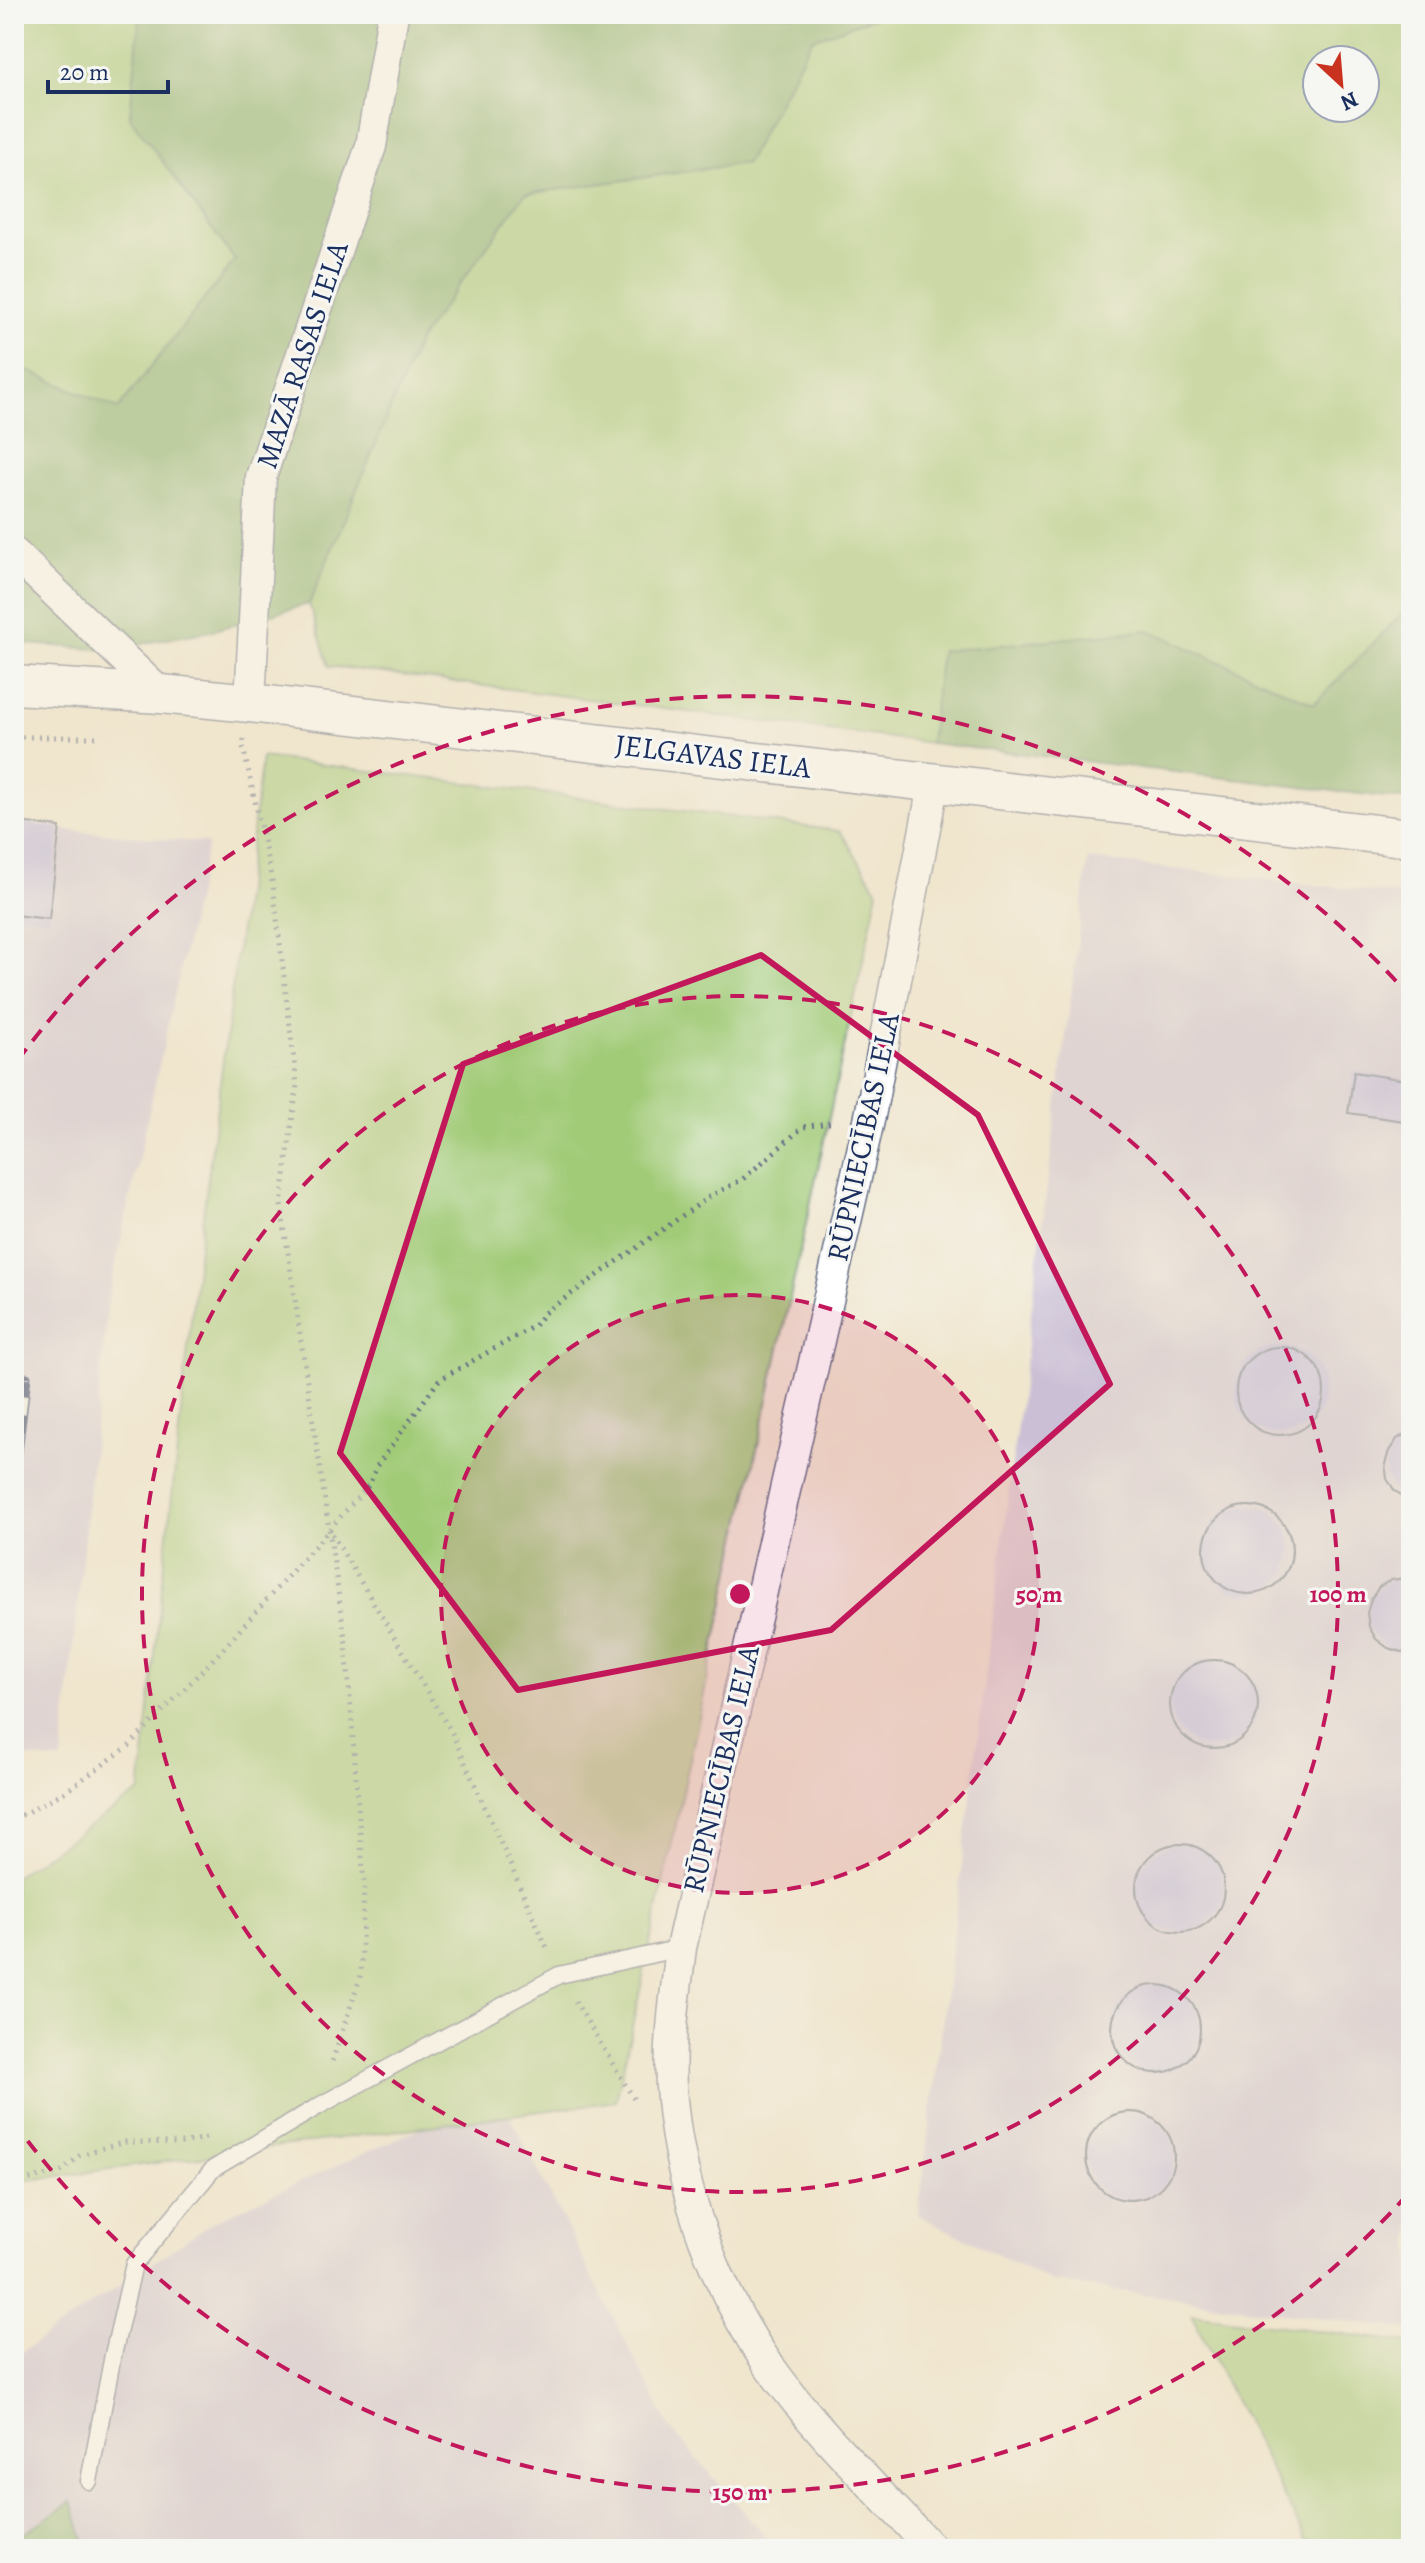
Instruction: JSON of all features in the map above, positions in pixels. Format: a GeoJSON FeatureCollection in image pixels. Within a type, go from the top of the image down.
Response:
{"type":"FeatureCollection","features":[{"type":"Feature","properties":{"kind":"street","name":"MAZĀ RASAS IELA"},"geometry":{"type":"LineString","coordinates":[[250,703],[261,477],[371,146],[393,14]]}},
{"type":"Feature","properties":{"kind":"street"},"geometry":{"type":"LineString","coordinates":[[14,553],[161,694]]}},
{"type":"Feature","properties":{"kind":"street","name":"JELGAVAS IELA"},"geometry":{"type":"LineString","coordinates":[[14,685],[250,703],[1411,838]]}},
{"type":"Feature","properties":{"kind":"street","name":"RŪPNIECĪBAS IELA"},"geometry":{"type":"LineString","coordinates":[[932,2549],[800,2405],[769,2365],[739,2316],[704,2239],[685,2176],[672,2099],[672,2023],[681,1948],[870,1116],[934,781]]}},
{"type":"Feature","properties":{"kind":"lane"},"geometry":{"type":"LineString","coordinates":[[89,2481],[134,2264],[213,2169],[317,2107],[559,1975],[681,1948]]}},
{"type":"Feature","properties":{"kind":"path"},"geometry":{"type":"LineString","coordinates":[[250,703],[243,746],[273,885],[297,1085],[281,1205],[346,1644],[364,1884],[361,1975],[317,2107]]}},
{"type":"Feature","properties":{"kind":"path"},"geometry":{"type":"LineString","coordinates":[[14,737],[99,737]]}},
{"type":"Feature","properties":{"kind":"path"},"geometry":{"type":"LineString","coordinates":[[14,1819],[66,1791],[129,1746],[222,1650],[369,1485],[377,1466],[439,1380],[534,1326],[556,1304],[709,1197],[743,1179],[803,1127],[870,1116]]}},
{"type":"Feature","properties":{"kind":"path"},"geometry":{"type":"LineString","coordinates":[[330,1529],[452,1733],[559,1975],[634,2099],[672,2099]]}},
{"type":"Feature","properties":{"kind":"path"},"geometry":{"type":"LineString","coordinates":[[14,2184],[62,2171],[79,2156],[126,2142],[181,2143],[227,2134],[241,2152]]}},
{"type":"Feature","properties":{"kind":"highlighted area"},"geometry":{"type":"Polygon","coordinates":[[[761,955],[978,1115],[1110,1384],[831,1630],[518,1690],[340,1453],[463,1064],[761,955]]]}},
{"type":"Feature","properties":{"kind":"shaded area"},"geometry":{"type":"Polygon","coordinates":[[[14,825],[208,843],[108,1299],[62,1761],[14,1756],[14,825]]]}},
{"type":"Feature","properties":{"kind":"shaded area"},"geometry":{"type":"Polygon","coordinates":[[[1088,859],[1411,896],[1411,2330],[1052,2282],[918,2215],[1088,859]]]}},
{"type":"Feature","properties":{"kind":"shaded area"},"geometry":{"type":"Polygon","coordinates":[[[498,2093],[670,2428],[777,2549],[28,2549],[14,2517],[14,2357],[216,2220],[498,2093]]]}},
{"type":"Feature","properties":{"kind":"green space"},"geometry":{"type":"Polygon","coordinates":[[[14,14],[140,14],[130,117],[235,260],[118,409],[14,365],[14,14]]]}},
{"type":"Feature","properties":{"kind":"green space"},"geometry":{"type":"Polygon","coordinates":[[[140,14],[884,14],[812,39],[746,163],[525,194],[419,340],[309,604],[210,631],[108,650],[14,643],[14,365],[118,409],[235,260],[130,117],[140,14]]]}},
{"type":"Feature","properties":{"kind":"green space"},"geometry":{"type":"Polygon","coordinates":[[[884,14],[1411,14],[1411,605],[1314,704],[1149,630],[941,651],[930,743],[329,666],[309,604],[419,340],[525,194],[746,163],[812,39],[884,14]]]}},
{"type":"Feature","properties":{"kind":"green space"},"geometry":{"type":"Polygon","coordinates":[[[1411,605],[1411,800],[930,743],[941,651],[1149,630],[1314,704],[1411,605]]]}},
{"type":"Feature","properties":{"kind":"green space"},"geometry":{"type":"Polygon","coordinates":[[[262,757],[840,831],[878,891],[616,2101],[14,2182],[14,1877],[140,1792],[198,1255],[262,757]]]}},
{"type":"Feature","properties":{"kind":"green space"},"geometry":{"type":"Polygon","coordinates":[[[1191,2314],[1411,2343],[1411,2549],[1306,2540],[1191,2314]]]}},
{"type":"Feature","properties":{"kind":"green space"},"geometry":{"type":"Polygon","coordinates":[[[72,2501],[87,2549],[14,2549],[14,2540],[72,2501]]]}},
{"type":"Feature","properties":{"kind":"building"},"geometry":{"type":"Polygon","coordinates":[[[19,822],[60,827],[49,919],[14,915],[14,866],[19,822]]]}},
{"type":"Feature","properties":{"kind":"building"},"geometry":{"type":"Polygon","coordinates":[[[1354,1072],[1411,1081],[1411,1122],[1348,1113],[1354,1072]]]}},
{"type":"Feature","properties":{"kind":"building"},"geometry":{"type":"Polygon","coordinates":[[[1411,1297],[1411,1343],[1404,1332],[1403,1318],[1411,1297]]]}},
{"type":"Feature","properties":{"kind":"building"},"geometry":{"type":"Polygon","coordinates":[[[1280,1347],[1305,1354],[1317,1366],[1324,1391],[1317,1416],[1305,1428],[1280,1435],[1255,1428],[1243,1416],[1236,1391],[1243,1366],[1255,1354],[1280,1347]]]}},
{"type":"Feature","properties":{"kind":"building"},"geometry":{"type":"Polygon","coordinates":[[[1411,1431],[1411,1501],[1395,1491],[1387,1479],[1385,1464],[1397,1439],[1411,1431]]]}},
{"type":"Feature","properties":{"kind":"building"},"geometry":{"type":"Polygon","coordinates":[[[1248,1506],[1273,1513],[1285,1525],[1292,1550],[1285,1575],[1273,1587],[1248,1594],[1223,1587],[1211,1575],[1204,1550],[1211,1525],[1223,1513],[1248,1506]]]}},
{"type":"Feature","properties":{"kind":"building"},"geometry":{"type":"Polygon","coordinates":[[[1411,1579],[1411,1650],[1402,1652],[1388,1648],[1376,1639],[1369,1627],[1367,1613],[1379,1587],[1391,1580],[1411,1579]]]}},
{"type":"Feature","properties":{"kind":"building"},"geometry":{"type":"Polygon","coordinates":[[[1214,1660],[1239,1667],[1251,1679],[1258,1704],[1251,1729],[1239,1741],[1214,1748],[1189,1741],[1177,1729],[1170,1704],[1177,1679],[1189,1667],[1214,1660]]]}},
{"type":"Feature","properties":{"kind":"building"},"geometry":{"type":"Polygon","coordinates":[[[1180,1844],[1205,1851],[1217,1863],[1224,1888],[1217,1913],[1205,1925],[1180,1932],[1155,1925],[1143,1913],[1136,1888],[1143,1863],[1155,1851],[1180,1844]]]}},
{"type":"Feature","properties":{"kind":"building"},"geometry":{"type":"Polygon","coordinates":[[[1156,1985],[1181,1992],[1193,2004],[1200,2029],[1193,2054],[1181,2066],[1156,2073],[1131,2066],[1119,2054],[1112,2029],[1119,2004],[1131,1992],[1156,1985]]]}},
{"type":"Feature","properties":{"kind":"building"},"geometry":{"type":"Polygon","coordinates":[[[1130,2112],[1155,2119],[1167,2131],[1174,2156],[1167,2181],[1155,2193],[1130,2200],[1105,2193],[1093,2181],[1086,2156],[1093,2131],[1105,2119],[1130,2112]]]}},
{"type":"Feature","properties":{"kind":"railway"},"geometry":{"type":"LineString","coordinates":[[14,1485],[27,1377]]}}]}
